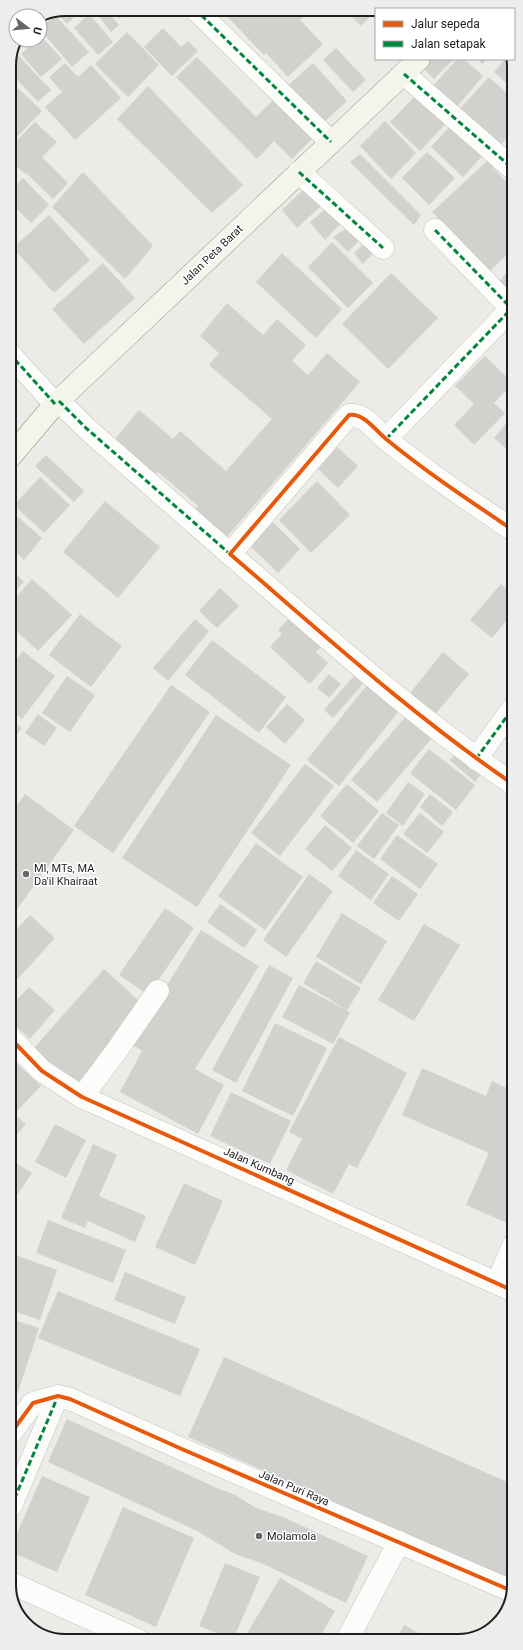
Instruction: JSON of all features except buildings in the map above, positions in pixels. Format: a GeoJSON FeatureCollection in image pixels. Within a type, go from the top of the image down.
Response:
{"type":"FeatureCollection","features":[{"type":"Feature","properties":{"kind":"main road","name":"Jalan Peta Barat"},"geometry":{"type":"LineString","coordinates":[[16,450],[57,403],[412,66]]}},
{"type":"Feature","properties":{"kind":"street"},"geometry":{"type":"LineString","coordinates":[[202,16],[331,142]]}},
{"type":"Feature","properties":{"kind":"street"},"geometry":{"type":"LineString","coordinates":[[412,66],[507,163]]}},
{"type":"Feature","properties":{"kind":"street"},"geometry":{"type":"LineString","coordinates":[[299,172],[383,248]]}},
{"type":"Feature","properties":{"kind":"street"},"geometry":{"type":"LineString","coordinates":[[435,230],[507,303]]}},
{"type":"Feature","properties":{"kind":"street"},"geometry":{"type":"LineString","coordinates":[[386,439],[507,313]]}},
{"type":"Feature","properties":{"kind":"street"},"geometry":{"type":"LineString","coordinates":[[16,360],[57,403],[230,554],[400,698],[476,760],[507,780]]}},
{"type":"Feature","properties":{"kind":"street"},"geometry":{"type":"LineString","coordinates":[[230,554],[349,415],[356,414],[386,439],[455,491],[507,526]]}},
{"type":"Feature","properties":{"kind":"street"},"geometry":{"type":"LineString","coordinates":[[476,760],[507,716]]}},
{"type":"Feature","properties":{"kind":"street"},"geometry":{"type":"LineString","coordinates":[[82,1097],[158,991]]}},
{"type":"Feature","properties":{"kind":"street","name":"Jalan Kumbang"},"geometry":{"type":"LineString","coordinates":[[16,1044],[42,1071],[82,1097],[505,1287]]}},
{"type":"Feature","properties":{"kind":"street"},"geometry":{"type":"LineString","coordinates":[[16,1426],[33,1403],[64,1398]]}},
{"type":"Feature","properties":{"kind":"street"},"geometry":{"type":"LineString","coordinates":[[16,1497],[64,1398]]}},
{"type":"Feature","properties":{"kind":"street","name":"Jalan Puri Raya"},"geometry":{"type":"LineString","coordinates":[[64,1398],[507,1589]]}},
{"type":"Feature","properties":{"kind":"street"},"geometry":{"type":"LineString","coordinates":[[350,1634],[399,1542]]}},
{"type":"Feature","properties":{"kind":"street"},"geometry":{"type":"LineString","coordinates":[[16,1585],[126,1634]]}},
{"type":"Feature","properties":{"kind":"marked path"},"geometry":{"type":"LineString","coordinates":[[202,16],[331,142]]}},
{"type":"Feature","properties":{"kind":"marked path"},"geometry":{"type":"LineString","coordinates":[[404,74],[507,164]]}},
{"type":"Feature","properties":{"kind":"marked path"},"geometry":{"type":"LineString","coordinates":[[299,172],[383,248]]}},
{"type":"Feature","properties":{"kind":"marked path"},"geometry":{"type":"LineString","coordinates":[[435,230],[507,304]]}},
{"type":"Feature","properties":{"kind":"marked path"},"geometry":{"type":"LineString","coordinates":[[386,439],[507,313]]}},
{"type":"Feature","properties":{"kind":"marked path"},"geometry":{"type":"LineString","coordinates":[[16,361],[55,404]]}},
{"type":"Feature","properties":{"kind":"marked path"},"geometry":{"type":"LineString","coordinates":[[59,401],[86,428],[230,554]]}},
{"type":"Feature","properties":{"kind":"marked path"},"geometry":{"type":"LineString","coordinates":[[476,759],[507,716]]}},
{"type":"Feature","properties":{"kind":"marked path"},"geometry":{"type":"LineString","coordinates":[[16,1495],[58,1396]]}},
{"type":"Feature","properties":{"kind":"cycle path"},"geometry":{"type":"LineString","coordinates":[[507,526],[417,463],[386,439],[364,419],[354,415],[349,415],[230,554],[368,673],[476,758],[507,780]]}},
{"type":"Feature","properties":{"kind":"cycle path"},"geometry":{"type":"LineString","coordinates":[[16,1044],[42,1071],[82,1097],[507,1288]]}},
{"type":"Feature","properties":{"kind":"cycle path"},"geometry":{"type":"LineString","coordinates":[[16,1426],[33,1403],[58,1396],[70,1399],[184,1450],[507,1589]]}},
{"type":"Feature","properties":{"kind":"place","name":"MI, MTs, MA Da'il Khairaat"},"geometry":{"type":"Point","coordinates":[26,874]}},
{"type":"Feature","properties":{"kind":"place","name":"Molamola"},"geometry":{"type":"Point","coordinates":[259,1536]}}]}
